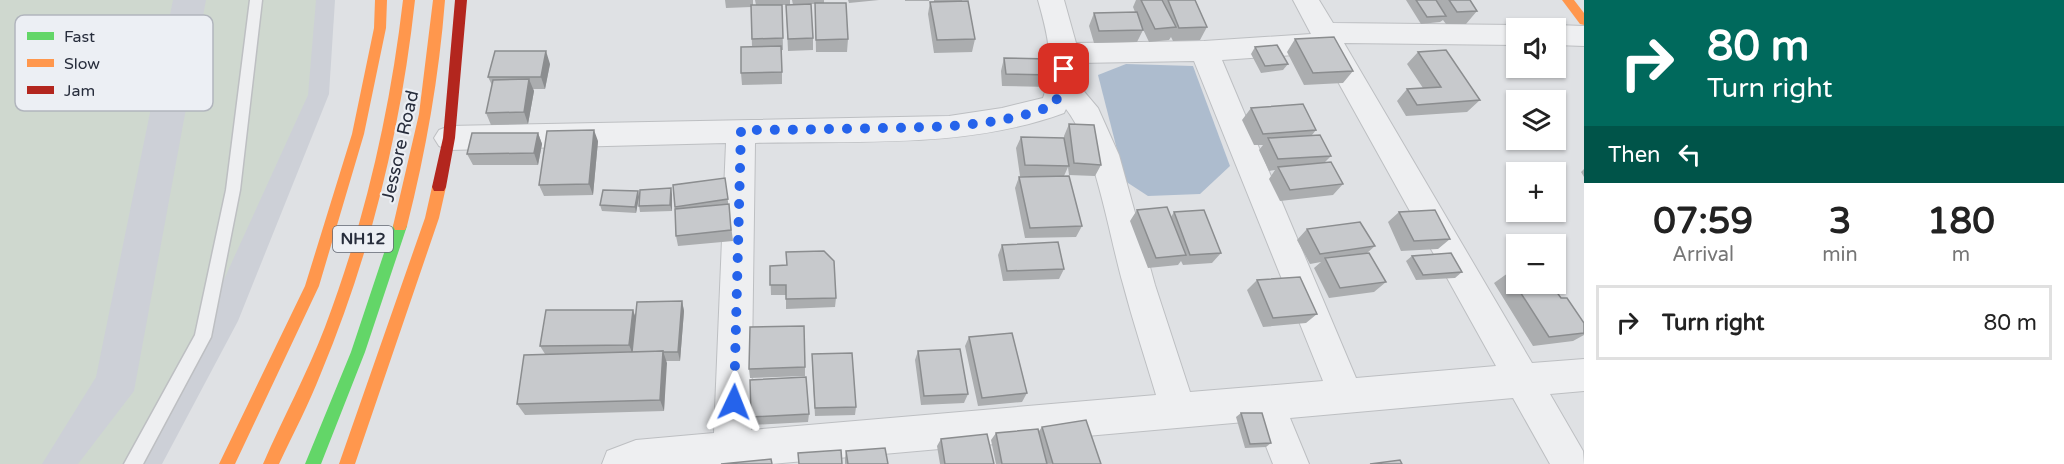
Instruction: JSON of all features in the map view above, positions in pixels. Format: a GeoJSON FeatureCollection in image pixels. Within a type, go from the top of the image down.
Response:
{"type":"FeatureCollection","features":[{"type":"Feature","properties":{"kind":"main road"},"geometry":{"type":"LineString","coordinates":[[227,464],[312,286],[358,134],[380,28],[381,0]]}},
{"type":"Feature","properties":{"kind":"main road","name":"NH12"},"geometry":{"type":"LineString","coordinates":[[271,464],[314,373],[357,259],[378,184],[401,85],[409,0]]}},
{"type":"Feature","properties":{"kind":"main road","name":"Jessore Road"},"geometry":{"type":"LineString","coordinates":[[313,464],[366,333],[422,145],[432,90],[439,0]]}},
{"type":"Feature","properties":{"kind":"main road"},"geometry":{"type":"LineString","coordinates":[[347,464],[432,218],[449,138],[461,0]]}},
{"type":"Feature","properties":{"kind":"main road"},"geometry":{"type":"LineString","coordinates":[[1568,0],[1584,21]]}},
{"type":"Feature","properties":{"kind":"street"},"geometry":{"type":"LineString","coordinates":[[449,138],[949,126],[995,122],[1031,114],[1054,105],[1063,86],[1064,52],[1051,0]]}},
{"type":"Feature","properties":{"kind":"street"},"geometry":{"type":"LineString","coordinates":[[1306,0],[1570,464]]}},
{"type":"Feature","properties":{"kind":"street"},"geometry":{"type":"LineString","coordinates":[[1064,52],[1204,51],[1327,38],[1506,35]]}},
{"type":"Feature","properties":{"kind":"street"},"geometry":{"type":"LineString","coordinates":[[1566,35],[1584,36]]}},
{"type":"Feature","properties":{"kind":"street"},"geometry":{"type":"LineString","coordinates":[[1204,51],[1346,395]]}},
{"type":"Feature","properties":{"kind":"street"},"geometry":{"type":"LineString","coordinates":[[1063,86],[1088,116],[1104,155],[1139,285],[1178,410]]}},
{"type":"Feature","properties":{"kind":"street"},"geometry":{"type":"LineString","coordinates":[[732,449],[741,130]]}},
{"type":"Feature","properties":{"kind":"street"},"geometry":{"type":"LineString","coordinates":[[620,464],[636,458],[732,449],[783,454],[1178,410],[1584,375]]}},
{"type":"Feature","properties":{"kind":"street"},"geometry":{"type":"LineString","coordinates":[[1266,402],[1290,464]]}},
{"type":"Feature","properties":{"kind":"lane"},"geometry":{"type":"LineString","coordinates":[[133,464],[203,337],[233,190],[256,0]]}},
{"type":"Feature","properties":{"kind":"shaded area"},"geometry":{"type":"Polygon","coordinates":[[[0,0],[335,0],[329,94],[238,321],[162,464],[0,464],[0,0]]]}},
{"type":"Feature","properties":{"kind":"shaded area"},"geometry":{"type":"Polygon","coordinates":[[[0,0],[173,0],[170,15],[15,15],[15,111],[150,111],[96,377],[42,464],[0,464],[0,0]]]}},
{"type":"Feature","properties":{"kind":"shaded area"},"geometry":{"type":"Polygon","coordinates":[[[206,0],[316,0],[308,95],[226,275],[131,464],[78,464],[134,391],[186,111],[213,111],[213,15],[203,15],[206,0]]]}},
{"type":"Feature","properties":{"kind":"water"},"geometry":{"type":"Polygon","coordinates":[[[1126,64],[1193,66],[1230,166],[1200,194],[1148,196],[1125,181],[1098,75],[1126,64]]]}},
{"type":"Feature","properties":{"kind":"building"},"geometry":{"type":"Polygon","coordinates":[[[1141,0],[1162,0],[1176,27],[1155,29],[1141,0]]]}},
{"type":"Feature","properties":{"kind":"building"},"geometry":{"type":"Polygon","coordinates":[[[1168,0],[1195,0],[1207,27],[1179,28],[1168,0]]]}},
{"type":"Feature","properties":{"kind":"building"},"geometry":{"type":"Polygon","coordinates":[[[1416,0],[1436,0],[1446,16],[1427,17],[1416,0]]]}},
{"type":"Feature","properties":{"kind":"building"},"geometry":{"type":"Polygon","coordinates":[[[1449,0],[1470,0],[1477,11],[1457,12],[1449,0]]]}},
{"type":"Feature","properties":{"kind":"building"},"geometry":{"type":"Polygon","coordinates":[[[968,1],[975,39],[937,40],[930,2],[968,1]]]}},
{"type":"Feature","properties":{"kind":"building"},"geometry":{"type":"Polygon","coordinates":[[[815,3],[846,3],[848,39],[816,40],[815,3]]]}},
{"type":"Feature","properties":{"kind":"building"},"geometry":{"type":"Polygon","coordinates":[[[811,4],[813,38],[788,39],[786,5],[811,4]]]}},
{"type":"Feature","properties":{"kind":"building"},"geometry":{"type":"Polygon","coordinates":[[[751,5],[782,5],[783,38],[752,39],[751,5]]]}},
{"type":"Feature","properties":{"kind":"building"},"geometry":{"type":"Polygon","coordinates":[[[1137,12],[1143,30],[1099,31],[1094,13],[1137,12]]]}},
{"type":"Feature","properties":{"kind":"building"},"geometry":{"type":"Polygon","coordinates":[[[1334,37],[1353,71],[1313,73],[1295,39],[1334,37]]]}},
{"type":"Feature","properties":{"kind":"building"},"geometry":{"type":"Polygon","coordinates":[[[1277,45],[1288,64],[1265,66],[1255,47],[1277,45]]]}},
{"type":"Feature","properties":{"kind":"building"},"geometry":{"type":"Polygon","coordinates":[[[781,46],[782,72],[741,73],[741,47],[781,46]]]}},
{"type":"Feature","properties":{"kind":"building"},"geometry":{"type":"Polygon","coordinates":[[[1446,50],[1480,100],[1417,105],[1407,89],[1441,87],[1418,52],[1446,50]]]}},
{"type":"Feature","properties":{"kind":"building"},"geometry":{"type":"Polygon","coordinates":[[[495,51],[546,51],[541,77],[488,77],[495,51]]]}},
{"type":"Feature","properties":{"kind":"building"},"geometry":{"type":"Polygon","coordinates":[[[1004,58],[1050,59],[1052,75],[1006,74],[1004,58]]]}},
{"type":"Feature","properties":{"kind":"building"},"geometry":{"type":"Polygon","coordinates":[[[529,79],[524,112],[486,113],[493,80],[529,79]]]}},
{"type":"Feature","properties":{"kind":"building"},"geometry":{"type":"Polygon","coordinates":[[[1303,104],[1316,130],[1263,134],[1251,108],[1303,104]]]}},
{"type":"Feature","properties":{"kind":"building"},"geometry":{"type":"Polygon","coordinates":[[[1069,124],[1094,125],[1101,165],[1074,163],[1069,124]]]}},
{"type":"Feature","properties":{"kind":"building"},"geometry":{"type":"Polygon","coordinates":[[[594,130],[589,184],[539,185],[547,131],[594,130]]]}},
{"type":"Feature","properties":{"kind":"building"},"geometry":{"type":"Polygon","coordinates":[[[472,133],[538,133],[534,153],[467,154],[472,133]]]}},
{"type":"Feature","properties":{"kind":"building"},"geometry":{"type":"Polygon","coordinates":[[[1320,135],[1331,156],[1278,159],[1268,138],[1320,135]]]}},
{"type":"Feature","properties":{"kind":"building"},"geometry":{"type":"Polygon","coordinates":[[[1021,137],[1064,138],[1069,166],[1025,165],[1021,137]]]}},
{"type":"Feature","properties":{"kind":"building"},"geometry":{"type":"Polygon","coordinates":[[[1331,162],[1343,184],[1290,190],[1278,167],[1331,162]]]}},
{"type":"Feature","properties":{"kind":"building"},"geometry":{"type":"Polygon","coordinates":[[[1069,176],[1082,226],[1030,228],[1019,177],[1069,176]]]}},
{"type":"Feature","properties":{"kind":"building"},"geometry":{"type":"Polygon","coordinates":[[[725,178],[728,199],[675,207],[673,185],[725,178]]]}},
{"type":"Feature","properties":{"kind":"building"},"geometry":{"type":"Polygon","coordinates":[[[671,188],[670,205],[639,206],[640,190],[671,188]]]}},
{"type":"Feature","properties":{"kind":"building"},"geometry":{"type":"Polygon","coordinates":[[[603,190],[638,191],[635,207],[600,205],[603,190]]]}},
{"type":"Feature","properties":{"kind":"building"},"geometry":{"type":"Polygon","coordinates":[[[729,204],[731,230],[676,236],[675,209],[729,204]]]}},
{"type":"Feature","properties":{"kind":"building"},"geometry":{"type":"Polygon","coordinates":[[[1167,207],[1186,255],[1156,258],[1137,210],[1167,207]]]}},
{"type":"Feature","properties":{"kind":"building"},"geometry":{"type":"Polygon","coordinates":[[[1204,210],[1221,253],[1190,255],[1174,212],[1204,210]]]}},
{"type":"Feature","properties":{"kind":"building"},"geometry":{"type":"Polygon","coordinates":[[[1435,210],[1450,239],[1414,241],[1399,212],[1435,210]]]}},
{"type":"Feature","properties":{"kind":"building"},"geometry":{"type":"Polygon","coordinates":[[[1360,222],[1375,246],[1320,254],[1307,229],[1360,222]]]}},
{"type":"Feature","properties":{"kind":"building"},"geometry":{"type":"Polygon","coordinates":[[[1058,242],[1064,269],[1007,271],[1002,245],[1058,242]]]}},
{"type":"Feature","properties":{"kind":"building"},"geometry":{"type":"Polygon","coordinates":[[[824,251],[834,261],[836,298],[786,299],[786,285],[770,285],[770,266],[787,265],[786,252],[824,251]]]}},
{"type":"Feature","properties":{"kind":"building"},"geometry":{"type":"Polygon","coordinates":[[[1369,253],[1386,282],[1340,288],[1325,258],[1369,253]]]}},
{"type":"Feature","properties":{"kind":"building"},"geometry":{"type":"Polygon","coordinates":[[[1451,253],[1462,272],[1423,275],[1412,256],[1451,253]]]}},
{"type":"Feature","properties":{"kind":"building"},"geometry":{"type":"Polygon","coordinates":[[[1300,277],[1317,314],[1273,318],[1257,280],[1300,277]]]}},
{"type":"Feature","properties":{"kind":"building"},"geometry":{"type":"Polygon","coordinates":[[[1521,294],[1558,294],[1561,298],[1567,298],[1584,323],[1584,333],[1549,337],[1521,294]]]}},
{"type":"Feature","properties":{"kind":"building"},"geometry":{"type":"Polygon","coordinates":[[[682,301],[678,352],[632,352],[637,302],[682,301]]]}},
{"type":"Feature","properties":{"kind":"building"},"geometry":{"type":"Polygon","coordinates":[[[546,310],[633,310],[629,345],[540,346],[546,310]]]}},
{"type":"Feature","properties":{"kind":"building"},"geometry":{"type":"Polygon","coordinates":[[[804,326],[805,367],[749,369],[750,327],[804,326]]]}},
{"type":"Feature","properties":{"kind":"building"},"geometry":{"type":"Polygon","coordinates":[[[1012,333],[1027,393],[982,398],[969,337],[1012,333]]]}},
{"type":"Feature","properties":{"kind":"building"},"geometry":{"type":"Polygon","coordinates":[[[960,349],[968,394],[924,396],[918,351],[960,349]]]}},
{"type":"Feature","properties":{"kind":"building"},"geometry":{"type":"Polygon","coordinates":[[[663,351],[660,400],[517,404],[524,355],[663,351]]]}},
{"type":"Feature","properties":{"kind":"building"},"geometry":{"type":"Polygon","coordinates":[[[852,353],[856,407],[815,408],[812,354],[852,353]]]}},
{"type":"Feature","properties":{"kind":"building"},"geometry":{"type":"Polygon","coordinates":[[[806,377],[809,414],[751,417],[750,380],[806,377]]]}},
{"type":"Feature","properties":{"kind":"building"},"geometry":{"type":"Polygon","coordinates":[[[1241,413],[1262,413],[1271,443],[1250,444],[1241,413]]]}},
{"type":"Feature","properties":{"kind":"building"},"geometry":{"type":"Polygon","coordinates":[[[1086,420],[1101,464],[1053,464],[1042,427],[1086,420]]]}},
{"type":"Feature","properties":{"kind":"building"},"geometry":{"type":"Polygon","coordinates":[[[1038,429],[1047,464],[1002,464],[996,433],[1038,429]]]}},
{"type":"Feature","properties":{"kind":"building"},"geometry":{"type":"Polygon","coordinates":[[[987,434],[994,464],[945,464],[941,439],[987,434]]]}},
{"type":"Feature","properties":{"kind":"building"},"geometry":{"type":"Polygon","coordinates":[[[885,448],[888,464],[848,464],[846,451],[885,448]]]}},
{"type":"Feature","properties":{"kind":"building"},"geometry":{"type":"Polygon","coordinates":[[[841,450],[842,464],[799,464],[798,453],[841,450]]]}},
{"type":"Feature","properties":{"kind":"building"},"geometry":{"type":"Polygon","coordinates":[[[771,459],[772,464],[721,464],[771,459]]]}},
{"type":"Feature","properties":{"kind":"building"},"geometry":{"type":"Polygon","coordinates":[[[1400,460],[1402,464],[1370,464],[1400,460]]]}},
{"type":"Feature","properties":{"kind":"traffic: fast"},"geometry":{"type":"LineString","coordinates":[[313,464],[358,352],[400,226]]}},
{"type":"Feature","properties":{"kind":"traffic: slow"},"geometry":{"type":"LineString","coordinates":[[227,464],[312,286],[358,134],[380,28],[381,0]]}},
{"type":"Feature","properties":{"kind":"traffic: slow"},"geometry":{"type":"LineString","coordinates":[[271,464],[314,373],[363,237],[387,144],[404,48],[409,0]]}},
{"type":"Feature","properties":{"kind":"traffic: slow"},"geometry":{"type":"LineString","coordinates":[[400,226],[426,114],[439,0]]}},
{"type":"Feature","properties":{"kind":"traffic: slow"},"geometry":{"type":"LineString","coordinates":[[1568,0],[1584,21]]}},
{"type":"Feature","properties":{"kind":"traffic: slow"},"geometry":{"type":"LineString","coordinates":[[347,464],[432,218],[439,187]]}},
{"type":"Feature","properties":{"kind":"traffic: jam"},"geometry":{"type":"LineString","coordinates":[[439,187],[449,138],[461,0]]}},
{"type":"Feature","properties":{"kind":"route"},"geometry":{"type":"LineString","coordinates":[[734,402],[741,130],[949,126],[995,122],[1031,114],[1054,105],[1063,86],[1064,69]]}}]}
